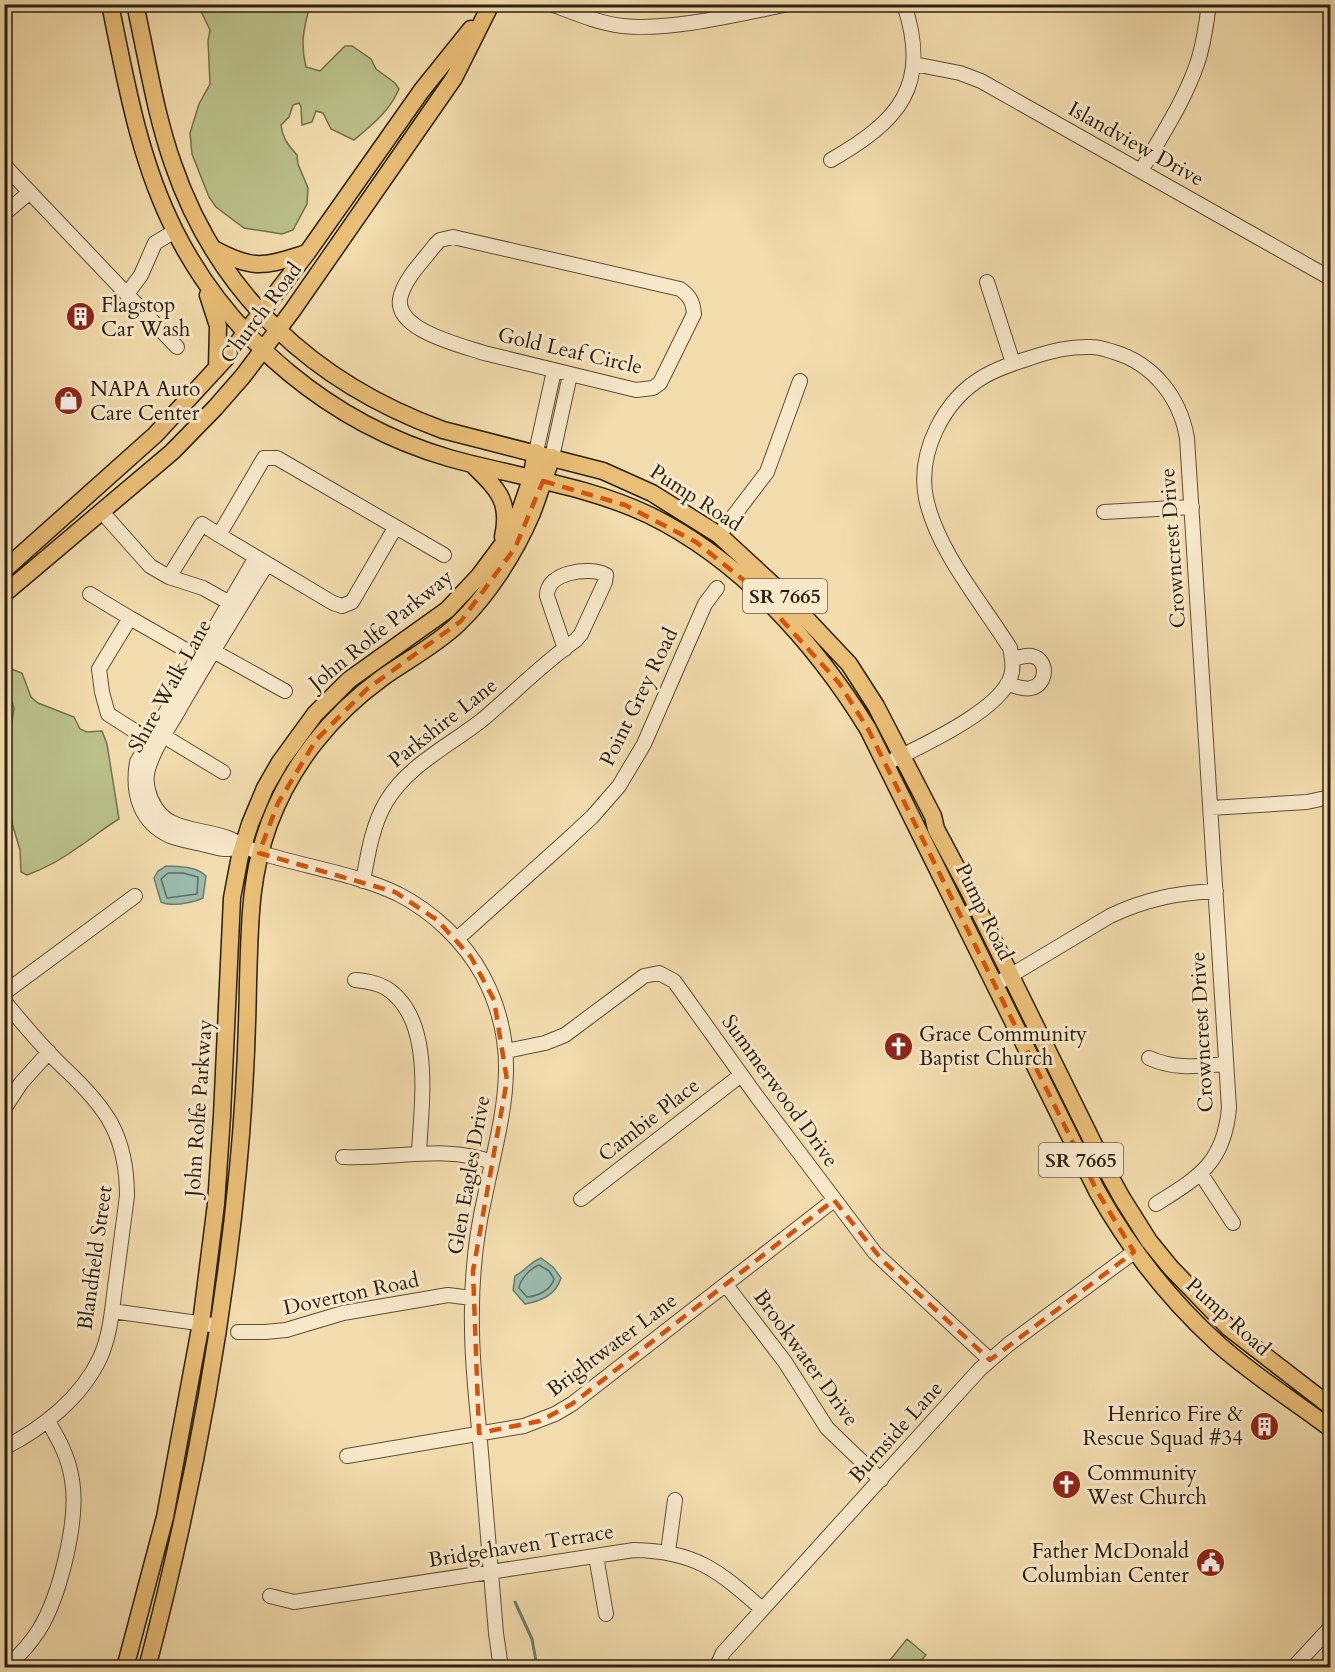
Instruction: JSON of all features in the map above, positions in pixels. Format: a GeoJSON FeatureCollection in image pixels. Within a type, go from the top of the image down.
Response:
{"type":"FeatureCollection","features":[{"type":"Feature","properties":{"kind":"main road"},"geometry":{"type":"LineString","coordinates":[[110,4],[146,162],[175,231],[200,275],[217,319],[219,344],[217,368]]}},
{"type":"Feature","properties":{"kind":"main road"},"geometry":{"type":"LineString","coordinates":[[135,4],[167,145],[195,218],[243,293],[261,313],[317,364],[361,394],[443,430],[544,454],[537,480],[472,464],[411,445],[351,416],[299,381],[263,350],[246,333],[200,275]]}},
{"type":"Feature","properties":{"kind":"main road","name":"Church Road"},"geometry":{"type":"LineString","coordinates":[[4,570],[155,435],[217,368],[307,253],[422,90],[491,5]]}},
{"type":"Feature","properties":{"kind":"main road","name":"Church Road"},"geometry":{"type":"LineString","coordinates":[[4,594],[154,469],[195,430],[236,384],[279,330],[454,78],[491,5]]}},
{"type":"Feature","properties":{"kind":"main road"},"geometry":{"type":"LineString","coordinates":[[213,249],[232,259],[260,266],[307,253]]}},
{"type":"Feature","properties":{"kind":"main road","name":"Pump Road"},"geometry":{"type":"LineString","coordinates":[[544,454],[603,471],[625,480],[680,510],[719,535],[783,594],[849,664],[876,706],[902,755],[933,816],[936,829],[1106,1169],[1149,1241],[1171,1268],[1229,1328],[1330,1406]]}},
{"type":"Feature","properties":{"kind":"main road"},"geometry":{"type":"LineString","coordinates":[[472,464],[492,483],[503,499],[507,517],[502,543]]}},
{"type":"Feature","properties":{"kind":"main road","name":"Pump Road"},"geometry":{"type":"LineString","coordinates":[[537,480],[587,492],[649,516],[696,542],[736,573],[810,646],[839,683],[868,729],[1097,1191],[1134,1252],[1179,1306],[1216,1342],[1330,1428]]}},
{"type":"Feature","properties":{"kind":"main road","name":"John Rolfe Parkway"},"geometry":{"type":"LineString","coordinates":[[125,1668],[165,1517],[201,1323],[216,1204],[232,898],[242,847],[273,773],[298,734],[349,680],[447,610],[479,576],[511,533],[537,480]]}},
{"type":"Feature","properties":{"kind":"main road","name":"John Rolfe Parkway"},"geometry":{"type":"LineString","coordinates":[[147,1668],[180,1537],[219,1326],[239,1160],[248,999],[250,902],[259,853],[278,803],[291,777],[316,740],[367,689],[432,646],[468,613],[515,548],[532,513],[537,480]]}},
{"type":"Feature","properties":{"kind":"street"},"geometry":{"type":"LineString","coordinates":[[551,4],[593,20],[638,27],[669,25],[789,4]]}},
{"type":"Feature","properties":{"kind":"street"},"geometry":{"type":"LineString","coordinates":[[831,160],[874,133],[892,114],[908,86],[914,64],[914,47],[904,4]]}},
{"type":"Feature","properties":{"kind":"street"},"geometry":{"type":"LineString","coordinates":[[1141,171],[1197,65],[1209,4]]}},
{"type":"Feature","properties":{"kind":"street","name":"Islandview Drive"},"geometry":{"type":"LineString","coordinates":[[914,64],[960,73],[981,81],[1330,278]]}},
{"type":"Feature","properties":{"kind":"street"},"geometry":{"type":"LineString","coordinates":[[4,165],[177,347]]}},
{"type":"Feature","properties":{"kind":"street"},"geometry":{"type":"LineString","coordinates":[[4,214],[30,192]]}},
{"type":"Feature","properties":{"kind":"street"},"geometry":{"type":"LineString","coordinates":[[127,294],[141,274],[155,243],[175,231]]}},
{"type":"Feature","properties":{"kind":"street","name":"Gold Leaf Circle"},"geometry":{"type":"LineString","coordinates":[[453,237],[462,238],[658,284],[680,290],[686,293],[691,300],[694,314],[692,323],[665,377],[653,388],[636,390],[555,371],[461,346],[423,330],[405,319],[399,306],[401,292],[440,240],[453,237]]}},
{"type":"Feature","properties":{"kind":"street"},"geometry":{"type":"LineString","coordinates":[[987,282],[1013,363]]}},
{"type":"Feature","properties":{"kind":"street","name":"Crowncrest Drive"},"geometry":{"type":"LineString","coordinates":[[1013,658],[1010,648],[937,535],[927,501],[925,483],[929,449],[937,429],[952,405],[982,378],[1013,363],[1064,348],[1095,347],[1126,356],[1145,367],[1168,390],[1180,411],[1187,438],[1229,1108],[1221,1144],[1201,1174],[1156,1204]]}},
{"type":"Feature","properties":{"kind":"street"},"geometry":{"type":"LineString","coordinates":[[544,454],[555,371]]}},
{"type":"Feature","properties":{"kind":"street"},"geometry":{"type":"LineString","coordinates":[[544,454],[570,375]]}},
{"type":"Feature","properties":{"kind":"street"},"geometry":{"type":"LineString","coordinates":[[719,535],[767,472],[800,381]]}},
{"type":"Feature","properties":{"kind":"street"},"geometry":{"type":"LineString","coordinates":[[219,535],[264,458],[277,458],[444,555]]}},
{"type":"Feature","properties":{"kind":"street"},"geometry":{"type":"LineString","coordinates":[[1104,512],[1192,507]]}},
{"type":"Feature","properties":{"kind":"street"},"geometry":{"type":"LineString","coordinates":[[102,512],[150,566],[168,577],[203,588],[234,605]]}},
{"type":"Feature","properties":{"kind":"street"},"geometry":{"type":"LineString","coordinates":[[168,577],[202,524],[333,603],[342,606],[352,602],[395,528]]}},
{"type":"Feature","properties":{"kind":"street","name":"Shire Walk Lane"},"geometry":{"type":"LineString","coordinates":[[242,847],[230,838],[180,826],[167,820],[155,808],[149,795],[146,776],[157,738],[261,560]]}},
{"type":"Feature","properties":{"kind":"street","name":"Parkshire Lane"},"geometry":{"type":"LineString","coordinates":[[363,881],[374,827],[385,803],[398,784],[480,721],[565,649],[581,634],[605,582],[606,575],[603,573],[597,571],[564,575],[554,580],[547,590],[565,649]]}},
{"type":"Feature","properties":{"kind":"street","name":"Point Grey Road"},"geometry":{"type":"LineString","coordinates":[[457,939],[572,836],[619,786],[644,744],[705,604],[717,588]]}},
{"type":"Feature","properties":{"kind":"street"},"geometry":{"type":"LineString","coordinates":[[90,594],[130,618],[285,691]]}},
{"type":"Feature","properties":{"kind":"street"},"geometry":{"type":"LineString","coordinates":[[130,618],[99,669],[108,714],[223,772]]}},
{"type":"Feature","properties":{"kind":"street"},"geometry":{"type":"LineString","coordinates":[[885,764],[932,742],[994,699],[1011,678],[1013,658],[1031,656],[1043,665],[1044,675],[1039,684],[1030,688],[1007,684]]}},
{"type":"Feature","properties":{"kind":"street"},"geometry":{"type":"LineString","coordinates":[[1211,808],[1307,802],[1330,797]]}},
{"type":"Feature","properties":{"kind":"street","name":"Glen Eagles Drive"},"geometry":{"type":"LineString","coordinates":[[242,847],[363,881],[394,892],[422,908],[457,939],[482,974],[494,1000],[506,1050],[506,1096],[477,1236],[472,1298],[473,1359],[501,1668]]}},
{"type":"Feature","properties":{"kind":"street"},"geometry":{"type":"LineString","coordinates":[[995,985],[1128,907],[1168,895],[1216,891]]}},
{"type":"Feature","properties":{"kind":"street"},"geometry":{"type":"LineString","coordinates":[[4,993],[135,896]]}},
{"type":"Feature","properties":{"kind":"street","name":"Summerwood Drive"},"geometry":{"type":"LineString","coordinates":[[506,1050],[555,1040],[639,978],[659,973],[675,981],[741,1075],[834,1200],[882,1260],[990,1360]]}},
{"type":"Feature","properties":{"kind":"street"},"geometry":{"type":"LineString","coordinates":[[355,980],[374,982],[390,991],[401,1003],[414,1025],[421,1048],[422,1065],[419,1154]]}},
{"type":"Feature","properties":{"kind":"street","name":"Blandfield Street"},"geometry":{"type":"LineString","coordinates":[[4,1001],[28,1031],[100,1104],[110,1120],[123,1155],[127,1178],[127,1196],[110,1330],[101,1357],[80,1390],[48,1421],[4,1448]]}},
{"type":"Feature","properties":{"kind":"street"},"geometry":{"type":"LineString","coordinates":[[4,1109],[21,1083],[49,1052]]}},
{"type":"Feature","properties":{"kind":"street"},"geometry":{"type":"LineString","coordinates":[[1149,1058],[1165,1065],[1175,1066],[1226,1064]]}},
{"type":"Feature","properties":{"kind":"street","name":"Cambie Place"},"geometry":{"type":"LineString","coordinates":[[582,1199],[741,1075]]}},
{"type":"Feature","properties":{"kind":"street"},"geometry":{"type":"LineString","coordinates":[[343,1157],[364,1158],[419,1154],[470,1155],[492,1162]]}},
{"type":"Feature","properties":{"kind":"street"},"geometry":{"type":"LineString","coordinates":[[1201,1174],[1233,1223]]}},
{"type":"Feature","properties":{"kind":"street","name":"Brightwater Lane"},"geometry":{"type":"LineString","coordinates":[[347,1456],[524,1426],[555,1414],[572,1404],[834,1200]]}},
{"type":"Feature","properties":{"kind":"street","name":"Burnside Lane"},"geometry":{"type":"LineString","coordinates":[[716,1668],[723,1653],[762,1609],[990,1360],[1134,1252]]}},
{"type":"Feature","properties":{"kind":"street","name":"Brookwater Drive"},"geometry":{"type":"LineString","coordinates":[[726,1285],[785,1362],[827,1428],[880,1480]]}},
{"type":"Feature","properties":{"kind":"street","name":"Doverton Road"},"geometry":{"type":"LineString","coordinates":[[238,1332],[286,1330],[343,1313],[448,1295],[472,1298]]}},
{"type":"Feature","properties":{"kind":"street"},"geometry":{"type":"LineString","coordinates":[[112,1311],[219,1326]]}},
{"type":"Feature","properties":{"kind":"street"},"geometry":{"type":"LineString","coordinates":[[6,1668],[29,1645],[48,1614],[72,1525],[74,1508],[72,1477],[65,1453],[48,1421]]}},
{"type":"Feature","properties":{"kind":"street"},"geometry":{"type":"LineString","coordinates":[[668,1552],[675,1500]]}},
{"type":"Feature","properties":{"kind":"street","name":"Bridgehaven Terrace"},"geometry":{"type":"LineString","coordinates":[[270,1596],[294,1602],[634,1550],[668,1552],[707,1565],[729,1580],[762,1609]]}},
{"type":"Feature","properties":{"kind":"street"},"geometry":{"type":"LineString","coordinates":[[596,1556],[606,1614]]}},
{"type":"Feature","properties":{"kind":"street"},"geometry":{"type":"LineString","coordinates":[[1293,1668],[1330,1628]]}},
{"type":"Feature","properties":{"kind":"highlighted area"},"geometry":{"type":"Polygon","coordinates":[[[543,481],[625,505],[696,542],[751,586],[839,683],[868,729],[1097,1191],[1134,1252],[990,1360],[882,1260],[834,1200],[572,1404],[540,1421],[479,1433],[473,1271],[507,1080],[494,1000],[471,957],[437,920],[395,892],[259,853],[278,803],[316,740],[367,689],[461,621],[515,548],[543,481]]]}},
{"type":"Feature","properties":{"kind":"green space"},"geometry":{"type":"Polygon","coordinates":[[[198,5],[310,5],[303,50],[306,67],[320,71],[345,46],[352,46],[371,59],[376,69],[395,83],[399,89],[385,111],[354,140],[331,129],[323,113],[316,111],[312,122],[302,125],[301,107],[299,103],[293,105],[289,117],[281,125],[286,142],[297,155],[298,164],[308,188],[307,204],[293,230],[282,234],[244,228],[216,207],[209,197],[192,154],[190,133],[199,104],[210,84],[208,41],[210,30],[198,5]]]}},
{"type":"Feature","properties":{"kind":"green space"},"geometry":{"type":"Polygon","coordinates":[[[11,669],[22,673],[31,697],[38,703],[74,717],[80,729],[87,732],[102,731],[107,744],[119,819],[61,859],[27,875],[21,872],[20,850],[12,823],[7,789],[5,740],[11,727],[14,708],[5,673],[11,669]]]}},
{"type":"Feature","properties":{"kind":"green space"},"geometry":{"type":"Polygon","coordinates":[[[907,1639],[926,1655],[915,1667],[886,1665],[907,1639]]]}},
{"type":"Feature","properties":{"kind":"water"},"geometry":{"type":"Polygon","coordinates":[[[166,866],[193,869],[206,876],[203,898],[182,904],[161,902],[154,878],[158,871],[166,866]]]}},
{"type":"Feature","properties":{"kind":"water"},"geometry":{"type":"Polygon","coordinates":[[[541,1258],[553,1267],[561,1278],[559,1284],[547,1296],[525,1304],[513,1290],[515,1276],[541,1258]]]}},
{"type":"Feature","properties":{"kind":"waterway"},"geometry":{"type":"LineString","coordinates":[[515,1602],[532,1639],[536,1661],[548,1668]]}},
{"type":"Feature","properties":{"kind":"place","name":"Flagstop Car Wash"},"geometry":{"type":"Point","coordinates":[80,317]}},
{"type":"Feature","properties":{"kind":"place","name":"NAPA Auto Care Center"},"geometry":{"type":"Point","coordinates":[69,401]}},
{"type":"Feature","properties":{"kind":"place","name":"Grace Community Baptist Church"},"geometry":{"type":"Point","coordinates":[898,1046]}},
{"type":"Feature","properties":{"kind":"place","name":"Henrico Fire & Rescue Squad #34"},"geometry":{"type":"Point","coordinates":[1264,1426]}},
{"type":"Feature","properties":{"kind":"place","name":"Community West Church"},"geometry":{"type":"Point","coordinates":[1066,1485]}},
{"type":"Feature","properties":{"kind":"place","name":"Father McDonald Columbian Center"},"geometry":{"type":"Point","coordinates":[1210,1563]}}]}
